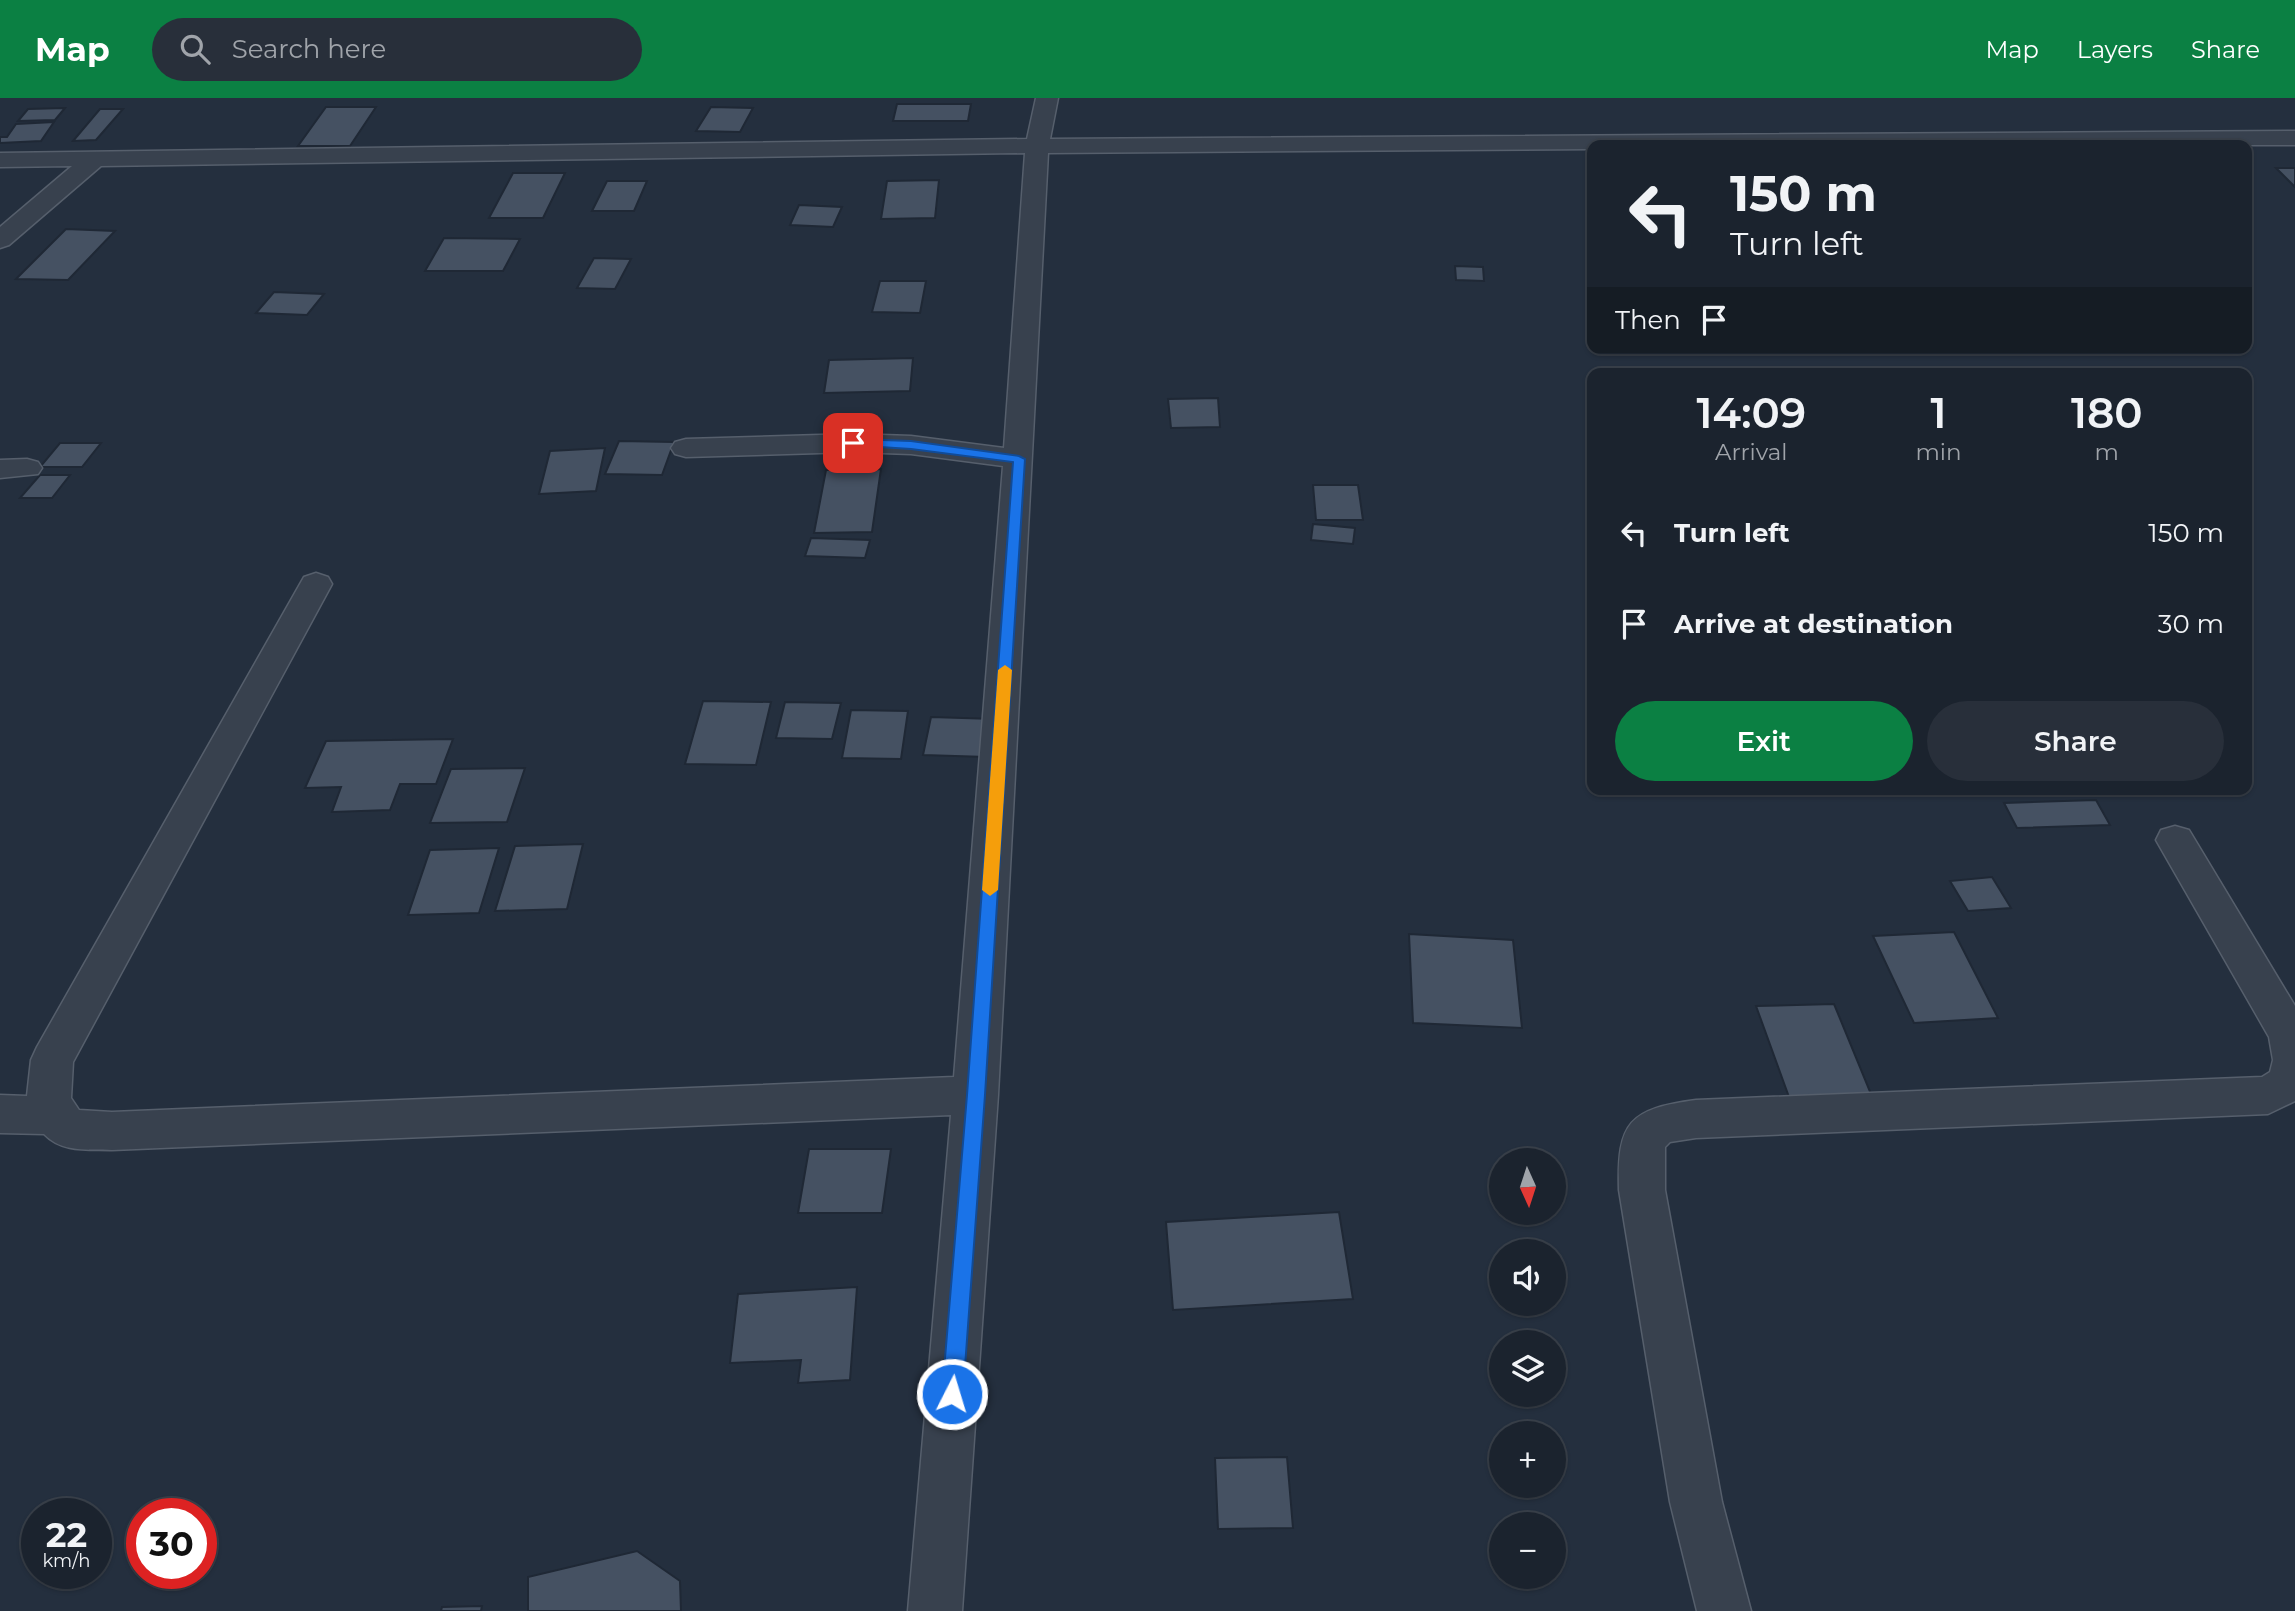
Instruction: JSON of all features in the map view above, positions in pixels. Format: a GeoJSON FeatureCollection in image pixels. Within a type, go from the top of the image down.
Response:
{"type":"FeatureCollection","features":[{"type":"Feature","properties":{"kind":"street"},"geometry":{"type":"LineString","coordinates":[[934,1611],[976,1095],[1019,459],[1037,146],[1047,98]]}},
{"type":"Feature","properties":{"kind":"street"},"geometry":{"type":"LineString","coordinates":[[1980,140],[2295,138]]}},
{"type":"Feature","properties":{"kind":"street"},"geometry":{"type":"LineString","coordinates":[[0,160],[1037,146],[1587,143]]}},
{"type":"Feature","properties":{"kind":"street"},"geometry":{"type":"LineString","coordinates":[[0,240],[96,158]]}},
{"type":"Feature","properties":{"kind":"street"},"geometry":{"type":"LineString","coordinates":[[687,448],[853,443],[911,445],[1019,459]]}},
{"type":"Feature","properties":{"kind":"street"},"geometry":{"type":"LineString","coordinates":[[316,584],[52,1060],[47,1096],[54,1115],[68,1129],[112,1131],[976,1095]]}},
{"type":"Feature","properties":{"kind":"street"},"geometry":{"type":"LineString","coordinates":[[1724,1611],[1696,1502],[1642,1190],[1640,1146],[1650,1132],[1665,1123],[1696,1119],[2268,1095],[2290,1082],[2294,1060],[2290,1035],[2175,840]]}},
{"type":"Feature","properties":{"kind":"street"},"geometry":{"type":"LineString","coordinates":[[0,1114],[54,1115]]}},
{"type":"Feature","properties":{"kind":"building"},"geometry":{"type":"Polygon","coordinates":[[[897,104],[971,104],[968,121],[893,121],[897,104]]]}},
{"type":"Feature","properties":{"kind":"building"},"geometry":{"type":"Polygon","coordinates":[[[326,107],[376,107],[350,146],[298,146],[326,107]]]}},
{"type":"Feature","properties":{"kind":"building"},"geometry":{"type":"Polygon","coordinates":[[[711,107],[753,108],[740,132],[696,131],[711,107]]]}},
{"type":"Feature","properties":{"kind":"building"},"geometry":{"type":"Polygon","coordinates":[[[65,108],[55,120],[18,121],[28,109],[65,108]]]}},
{"type":"Feature","properties":{"kind":"building"},"geometry":{"type":"Polygon","coordinates":[[[100,109],[123,109],[96,140],[73,141],[100,109]]]}},
{"type":"Feature","properties":{"kind":"building"},"geometry":{"type":"Polygon","coordinates":[[[54,122],[41,141],[0,143],[0,137],[7,137],[16,124],[54,122]]]}},
{"type":"Feature","properties":{"kind":"building"},"geometry":{"type":"Polygon","coordinates":[[[2276,168],[2295,168],[2295,187],[2276,168]]]}},
{"type":"Feature","properties":{"kind":"building"},"geometry":{"type":"Polygon","coordinates":[[[513,173],[565,173],[543,218],[489,218],[513,173]]]}},
{"type":"Feature","properties":{"kind":"building"},"geometry":{"type":"Polygon","coordinates":[[[939,180],[935,218],[881,219],[887,181],[939,180]]]}},
{"type":"Feature","properties":{"kind":"building"},"geometry":{"type":"Polygon","coordinates":[[[607,181],[647,181],[634,211],[592,211],[607,181]]]}},
{"type":"Feature","properties":{"kind":"building"},"geometry":{"type":"Polygon","coordinates":[[[799,205],[842,207],[833,227],[790,225],[799,205]]]}},
{"type":"Feature","properties":{"kind":"building"},"geometry":{"type":"Polygon","coordinates":[[[66,229],[115,231],[68,280],[16,279],[66,229]]]}},
{"type":"Feature","properties":{"kind":"building"},"geometry":{"type":"Polygon","coordinates":[[[444,238],[520,239],[503,271],[425,271],[444,238]]]}},
{"type":"Feature","properties":{"kind":"building"},"geometry":{"type":"Polygon","coordinates":[[[594,258],[631,259],[615,289],[577,288],[594,258]]]}},
{"type":"Feature","properties":{"kind":"building"},"geometry":{"type":"Polygon","coordinates":[[[1455,266],[1483,267],[1484,281],[1456,280],[1455,266]]]}},
{"type":"Feature","properties":{"kind":"building"},"geometry":{"type":"Polygon","coordinates":[[[880,281],[926,281],[920,313],[872,312],[880,281]]]}},
{"type":"Feature","properties":{"kind":"building"},"geometry":{"type":"Polygon","coordinates":[[[274,292],[324,294],[307,315],[256,313],[274,292]]]}},
{"type":"Feature","properties":{"kind":"building"},"geometry":{"type":"Polygon","coordinates":[[[913,358],[910,391],[824,393],[829,360],[913,358]]]}},
{"type":"Feature","properties":{"kind":"building"},"geometry":{"type":"Polygon","coordinates":[[[1218,398],[1220,427],[1171,428],[1168,399],[1218,398]]]}},
{"type":"Feature","properties":{"kind":"building"},"geometry":{"type":"Polygon","coordinates":[[[619,441],[674,442],[662,475],[605,474],[619,441]]]}},
{"type":"Feature","properties":{"kind":"building"},"geometry":{"type":"Polygon","coordinates":[[[60,443],[101,443],[82,467],[40,467],[60,443]]]}},
{"type":"Feature","properties":{"kind":"building"},"geometry":{"type":"Polygon","coordinates":[[[605,448],[596,491],[539,494],[550,451],[605,448]]]}},
{"type":"Feature","properties":{"kind":"building"},"geometry":{"type":"Polygon","coordinates":[[[881,469],[872,532],[814,533],[826,470],[881,469]]]}},
{"type":"Feature","properties":{"kind":"building"},"geometry":{"type":"Polygon","coordinates":[[[40,475],[70,475],[52,498],[20,498],[40,475]]]}},
{"type":"Feature","properties":{"kind":"building"},"geometry":{"type":"Polygon","coordinates":[[[1313,485],[1358,485],[1363,520],[1316,520],[1313,485]]]}},
{"type":"Feature","properties":{"kind":"building"},"geometry":{"type":"Polygon","coordinates":[[[1313,524],[1355,528],[1353,544],[1311,540],[1313,524]]]}},
{"type":"Feature","properties":{"kind":"building"},"geometry":{"type":"Polygon","coordinates":[[[811,538],[870,540],[865,558],[805,556],[811,538]]]}},
{"type":"Feature","properties":{"kind":"building"},"geometry":{"type":"Polygon","coordinates":[[[703,701],[771,702],[756,765],[685,764],[703,701]]]}},
{"type":"Feature","properties":{"kind":"building"},"geometry":{"type":"Polygon","coordinates":[[[785,702],[841,703],[832,739],[776,738],[785,702]]]}},
{"type":"Feature","properties":{"kind":"building"},"geometry":{"type":"Polygon","coordinates":[[[851,710],[908,711],[901,759],[842,758],[851,710]]]}},
{"type":"Feature","properties":{"kind":"building"},"geometry":{"type":"Polygon","coordinates":[[[931,717],[994,719],[987,757],[923,755],[931,717]]]}},
{"type":"Feature","properties":{"kind":"building"},"geometry":{"type":"Polygon","coordinates":[[[453,739],[436,784],[400,784],[390,810],[332,812],[341,787],[305,788],[326,741],[453,739]]]}},
{"type":"Feature","properties":{"kind":"building"},"geometry":{"type":"Polygon","coordinates":[[[525,768],[507,822],[430,823],[451,769],[525,768]]]}},
{"type":"Feature","properties":{"kind":"building"},"geometry":{"type":"Polygon","coordinates":[[[2096,800],[2110,825],[2017,828],[2004,803],[2096,800]]]}},
{"type":"Feature","properties":{"kind":"building"},"geometry":{"type":"Polygon","coordinates":[[[583,844],[567,909],[495,911],[515,846],[583,844]]]}},
{"type":"Feature","properties":{"kind":"building"},"geometry":{"type":"Polygon","coordinates":[[[499,848],[479,913],[408,915],[430,850],[499,848]]]}},
{"type":"Feature","properties":{"kind":"building"},"geometry":{"type":"Polygon","coordinates":[[[1992,877],[2011,908],[1968,911],[1950,881],[1992,877]]]}},
{"type":"Feature","properties":{"kind":"building"},"geometry":{"type":"Polygon","coordinates":[[[1954,932],[1998,1018],[1914,1023],[1873,936],[1954,932]]]}},
{"type":"Feature","properties":{"kind":"building"},"geometry":{"type":"Polygon","coordinates":[[[1409,934],[1513,940],[1522,1028],[1413,1023],[1409,934]]]}},
{"type":"Feature","properties":{"kind":"building"},"geometry":{"type":"Polygon","coordinates":[[[1834,1004],[1871,1094],[1789,1097],[1756,1006],[1834,1004]]]}},
{"type":"Feature","properties":{"kind":"building"},"geometry":{"type":"Polygon","coordinates":[[[809,1149],[891,1149],[882,1213],[798,1213],[809,1149]]]}},
{"type":"Feature","properties":{"kind":"building"},"geometry":{"type":"Polygon","coordinates":[[[1339,1212],[1353,1299],[1173,1310],[1166,1222],[1339,1212]]]}},
{"type":"Feature","properties":{"kind":"building"},"geometry":{"type":"Polygon","coordinates":[[[857,1287],[850,1380],[798,1383],[801,1360],[730,1363],[738,1294],[857,1287]]]}},
{"type":"Feature","properties":{"kind":"building"},"geometry":{"type":"Polygon","coordinates":[[[1287,1457],[1293,1528],[1218,1529],[1215,1458],[1287,1457]]]}},
{"type":"Feature","properties":{"kind":"building"},"geometry":{"type":"Polygon","coordinates":[[[637,1551],[680,1581],[681,1611],[528,1611],[528,1577],[637,1551]]]}},
{"type":"Feature","properties":{"kind":"building"},"geometry":{"type":"Polygon","coordinates":[[[482,1606],[481,1611],[441,1611],[442,1607],[482,1606]]]}},
{"type":"Feature","properties":{"kind":"slow traffic"},"geometry":{"type":"LineString","coordinates":[[990,890],[1005,670]]}},
{"type":"Feature","properties":{"kind":"route"},"geometry":{"type":"LineString","coordinates":[[853,443],[911,445],[1019,459],[976,1095],[952,1394]]}}]}
